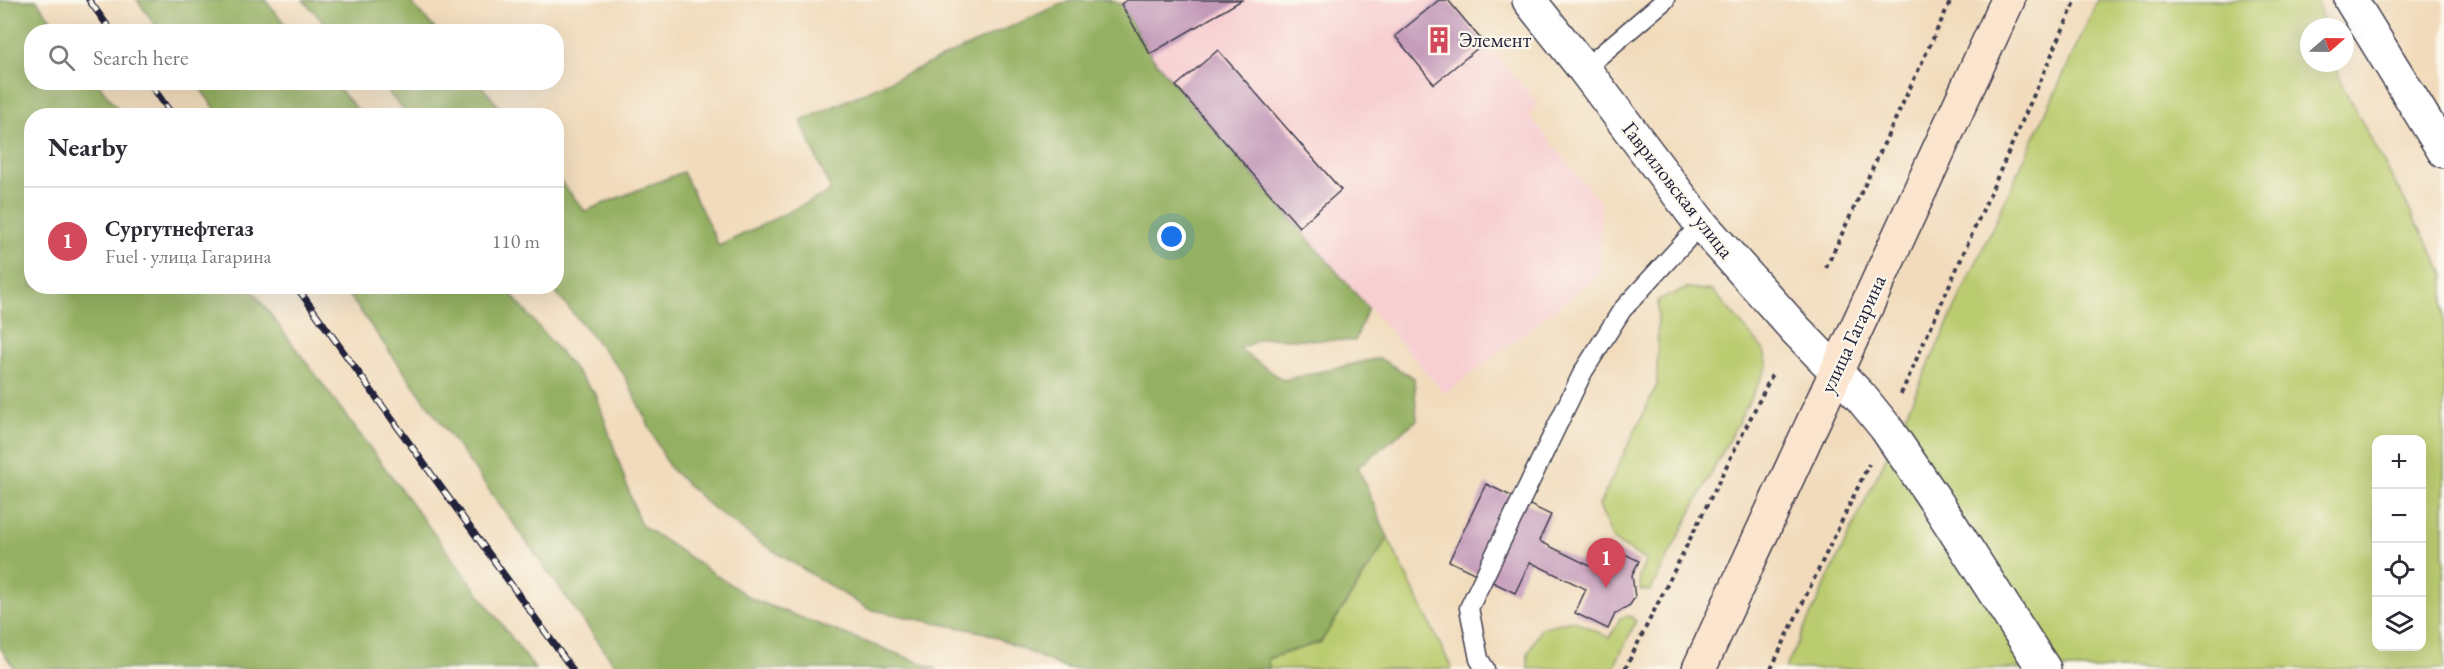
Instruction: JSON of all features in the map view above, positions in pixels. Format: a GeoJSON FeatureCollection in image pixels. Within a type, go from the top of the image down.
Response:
{"type":"FeatureCollection","features":[{"type":"Feature","properties":{"kind":"main road","name":"улица Гагарина"},"geometry":{"type":"LineString","coordinates":[[1699,669],[2008,0]]}},
{"type":"Feature","properties":{"kind":"street","name":"Гавриловская улица"},"geometry":{"type":"LineString","coordinates":[[1529,0],[1701,224],[1796,330],[1836,370],[1886,428],[2044,669]]}},
{"type":"Feature","properties":{"kind":"street"},"geometry":{"type":"LineString","coordinates":[[2351,0],[2444,151]]}},
{"type":"Feature","properties":{"kind":"lane"},"geometry":{"type":"LineString","coordinates":[[1584,69],[1665,0]]}},
{"type":"Feature","properties":{"kind":"lane"},"geometry":{"type":"LineString","coordinates":[[1485,669],[1479,658],[1469,608],[1578,382],[1622,310],[1701,224]]}},
{"type":"Feature","properties":{"kind":"path"},"geometry":{"type":"LineString","coordinates":[[1826,268],[1951,0]]}},
{"type":"Feature","properties":{"kind":"path"},"geometry":{"type":"LineString","coordinates":[[1772,669],[1886,428],[2076,0]]}},
{"type":"Feature","properties":{"kind":"path"},"geometry":{"type":"LineString","coordinates":[[1625,669],[1773,373]]}},
{"type":"Feature","properties":{"kind":"shaded area"},"geometry":{"type":"Polygon","coordinates":[[[1127,0],[1448,0],[1538,104],[1529,115],[1601,204],[1600,274],[1445,394],[1150,54],[1121,4],[1127,0]]]}},
{"type":"Feature","properties":{"kind":"green space"},"geometry":{"type":"Polygon","coordinates":[[[0,0],[36,0],[55,24],[24,24],[24,90],[103,90],[117,108],[24,108],[24,294],[255,294],[535,669],[15,669],[0,648],[0,0]]]}},
{"type":"Feature","properties":{"kind":"green space"},"geometry":{"type":"Polygon","coordinates":[[[137,0],[265,0],[285,24],[155,24],[137,0]]]}},
{"type":"Feature","properties":{"kind":"green space"},"geometry":{"type":"Polygon","coordinates":[[[303,0],[409,0],[431,24],[325,24],[303,0]]]}},
{"type":"Feature","properties":{"kind":"green space"},"geometry":{"type":"Polygon","coordinates":[[[1070,0],[1108,0],[1121,4],[1150,54],[1176,86],[1368,308],[1355,341],[1262,338],[1239,349],[1283,380],[1379,358],[1414,378],[1417,420],[1358,467],[1388,538],[1321,642],[1268,658],[1269,669],[1067,669],[986,633],[868,609],[759,542],[709,505],[669,467],[623,373],[557,294],[564,294],[564,186],[585,211],[683,172],[719,246],[831,191],[801,121],[1070,0]]]}},
{"type":"Feature","properties":{"kind":"green space"},"geometry":{"type":"Polygon","coordinates":[[[2098,0],[2317,0],[2322,18],[2300,18],[2300,72],[2338,72],[2343,87],[2444,274],[2444,669],[1785,669],[2098,0]]]}},
{"type":"Feature","properties":{"kind":"green space"},"geometry":{"type":"Polygon","coordinates":[[[201,90],[340,90],[356,108],[215,108],[201,90]]]}},
{"type":"Feature","properties":{"kind":"green space"},"geometry":{"type":"Polygon","coordinates":[[[386,90],[485,90],[500,108],[402,108],[386,90]]]}},
{"type":"Feature","properties":{"kind":"green space"},"geometry":{"type":"Polygon","coordinates":[[[1688,288],[1713,291],[1763,349],[1768,365],[1650,591],[1641,590],[1639,576],[1646,560],[1613,540],[1599,505],[1657,385],[1658,300],[1688,288]]]}},
{"type":"Feature","properties":{"kind":"green space"},"geometry":{"type":"Polygon","coordinates":[[[348,294],[511,294],[596,395],[640,524],[752,599],[937,669],[618,669],[348,294]]]}},
{"type":"Feature","properties":{"kind":"green space"},"geometry":{"type":"Polygon","coordinates":[[[1388,538],[1452,669],[1269,669],[1267,659],[1321,642],[1388,538]]]}},
{"type":"Feature","properties":{"kind":"green space"},"geometry":{"type":"Polygon","coordinates":[[[1630,616],[1636,621],[1613,669],[1528,669],[1528,653],[1541,628],[1573,620],[1610,638],[1620,618],[1630,616]]]}},
{"type":"Feature","properties":{"kind":"building"},"geometry":{"type":"Polygon","coordinates":[[[1127,0],[1242,0],[1150,54],[1121,4],[1127,0]]]}},
{"type":"Feature","properties":{"kind":"building","name":"Элемент"},"geometry":{"type":"Polygon","coordinates":[[[1439,0],[1448,0],[1484,43],[1434,84],[1395,36],[1439,0]]]}},
{"type":"Feature","properties":{"kind":"building"},"geometry":{"type":"Polygon","coordinates":[[[1218,50],[1341,190],[1299,227],[1176,86],[1218,50]]]}},
{"type":"Feature","properties":{"kind":"building"},"geometry":{"type":"Polygon","coordinates":[[[1486,484],[1551,515],[1539,541],[1596,569],[1607,545],[1639,561],[1632,575],[1635,597],[1630,605],[1615,614],[1608,629],[1575,613],[1586,589],[1530,562],[1515,593],[1449,561],[1486,484]]]}},
{"type":"Feature","properties":{"kind":"railway"},"geometry":{"type":"LineString","coordinates":[[89,0],[106,24]]}},
{"type":"Feature","properties":{"kind":"railway"},"geometry":{"type":"LineString","coordinates":[[155,90],[167,108]]}},
{"type":"Feature","properties":{"kind":"railway"},"geometry":{"type":"LineString","coordinates":[[302,294],[572,669]]}},
{"type":"Feature","properties":{"kind":"place","name":"Элемент"},"geometry":{"type":"Point","coordinates":[1439,40]}},
{"type":"Feature","properties":{"kind":"place","name":"Сургутнефтегаз"},"geometry":{"type":"Point","coordinates":[1606,588]}}]}
